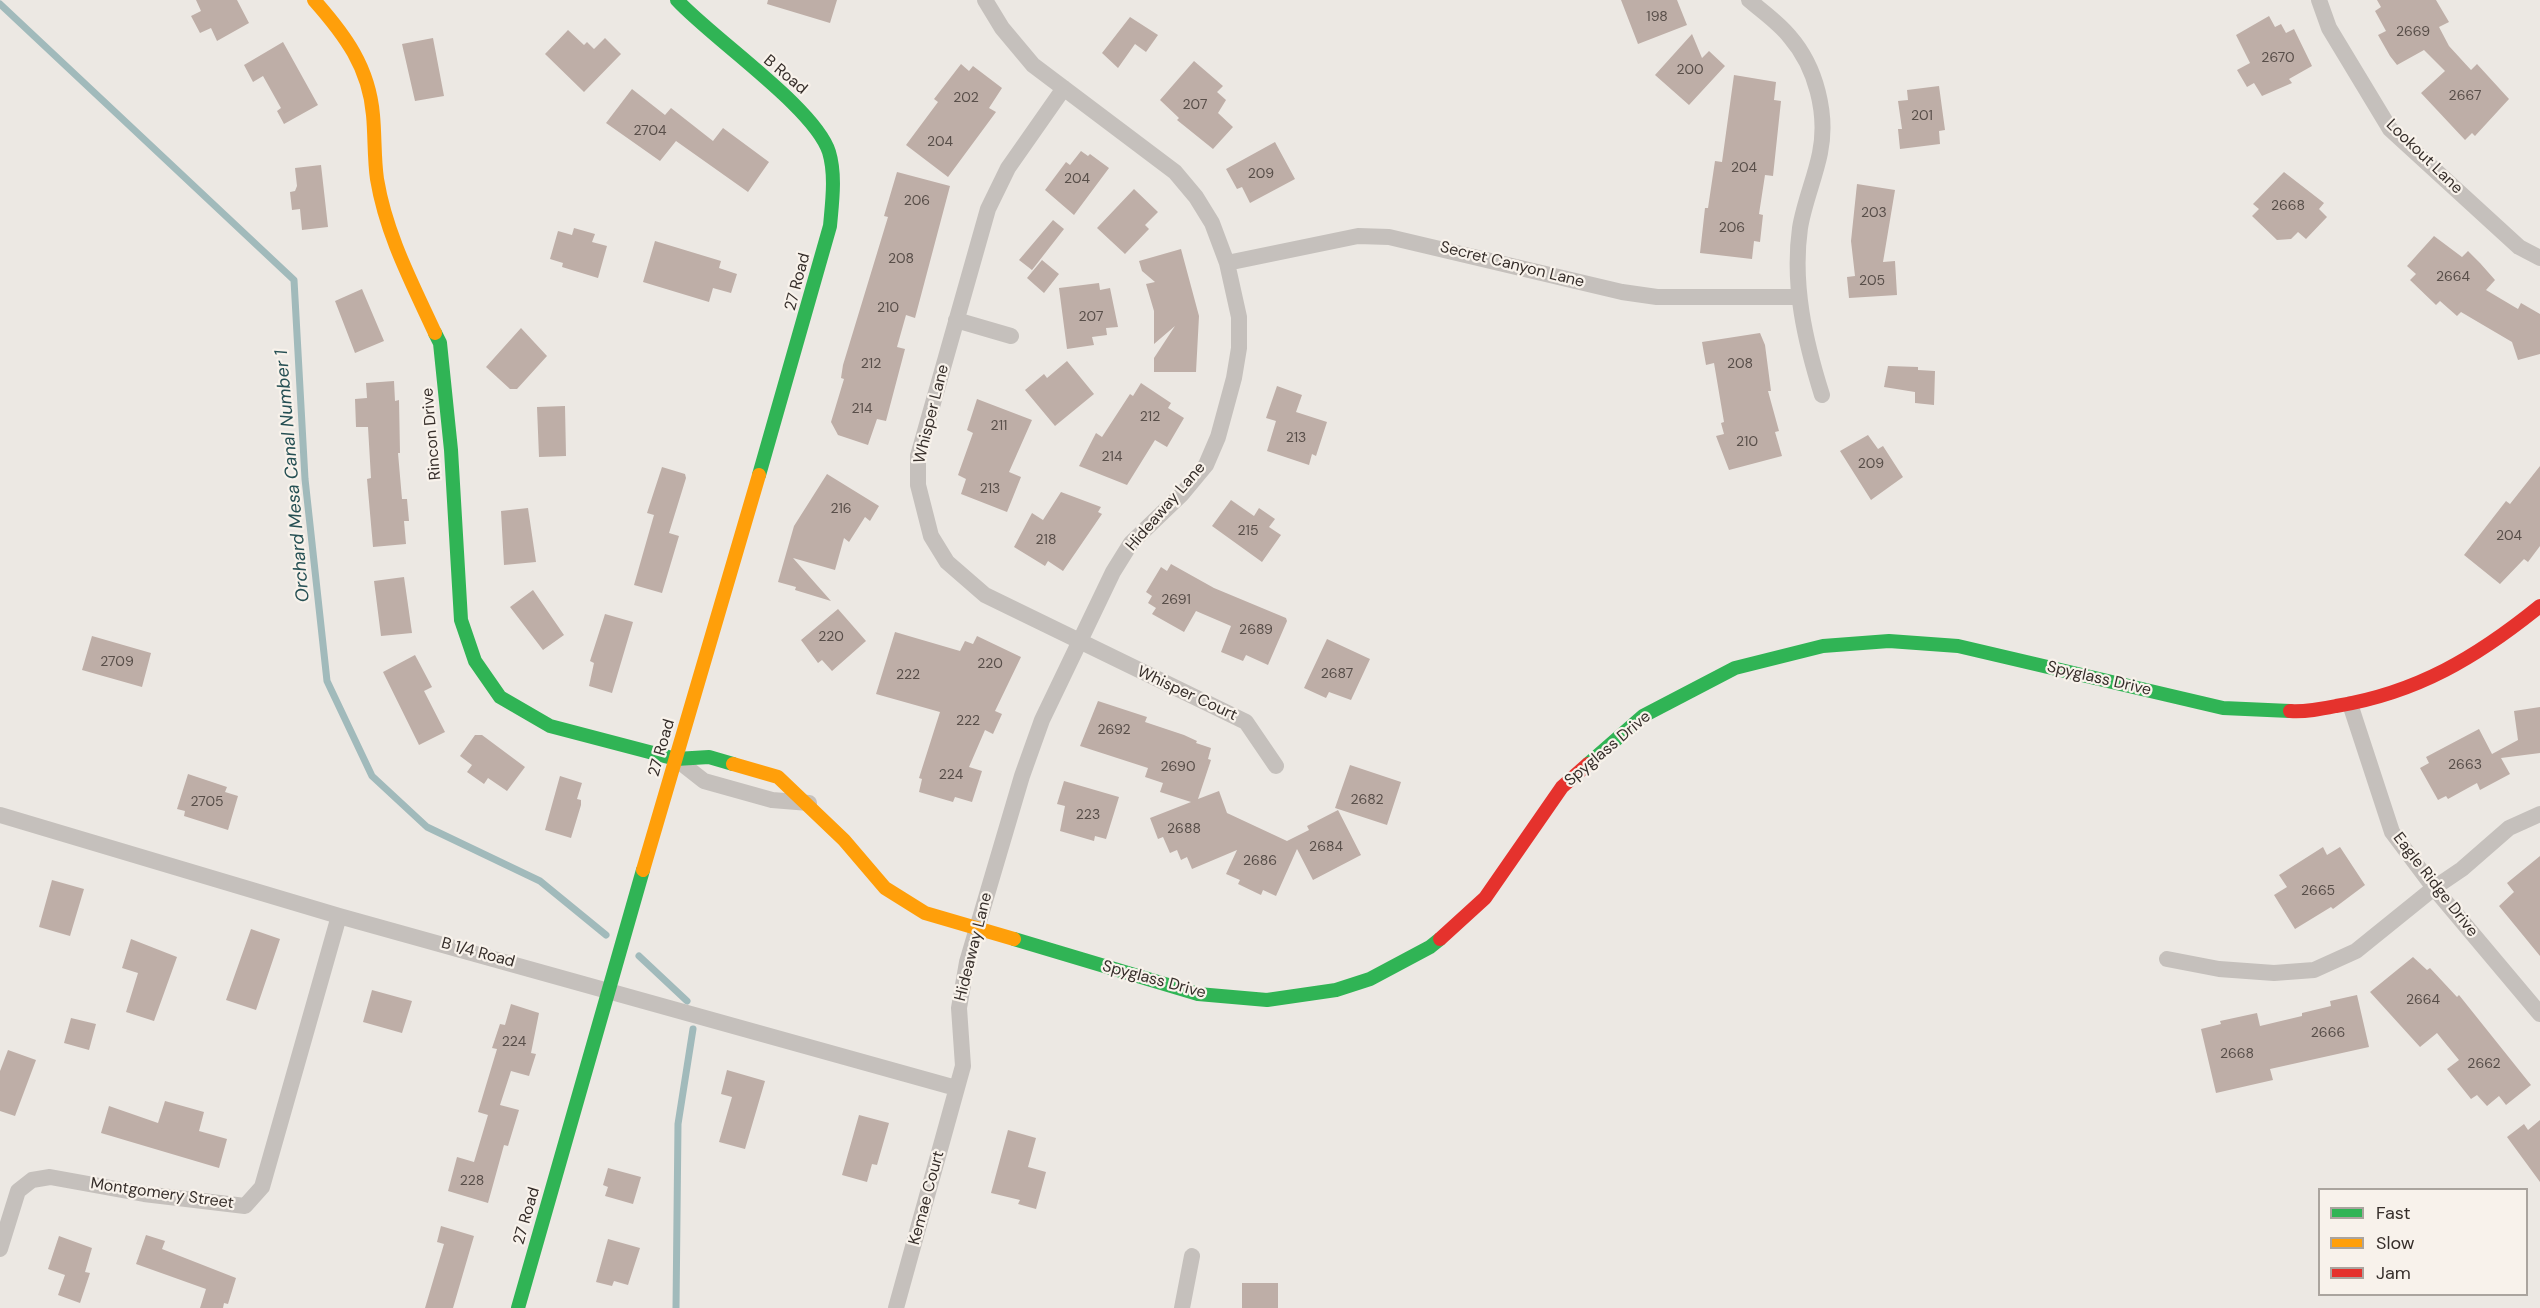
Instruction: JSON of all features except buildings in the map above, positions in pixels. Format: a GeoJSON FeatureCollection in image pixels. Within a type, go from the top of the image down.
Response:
{"type":"FeatureCollection","features":[{"type":"Feature","properties":{"kind":"street","name":"Rincon Drive"},"geometry":{"type":"LineString","coordinates":[[314,0],[345,35],[364,72],[373,112],[377,179],[393,243],[440,343],[451,450],[461,621],[475,661],[500,697],[550,726],[676,759]]}},
{"type":"Feature","properties":{"kind":"street","name":"B Road"},"geometry":{"type":"LineString","coordinates":[[677,0],[698,23],[806,115],[829,152],[833,198]]}},
{"type":"Feature","properties":{"kind":"street","name":"Hideaway Lane"},"geometry":{"type":"LineString","coordinates":[[956,1088],[963,1066],[959,1008],[976,930],[1042,720],[1113,572],[1131,543],[1182,494],[1206,465],[1218,437],[1234,378],[1239,348],[1239,317],[1227,263],[1212,223],[1175,172],[1033,64],[1002,28],[985,0]]}},
{"type":"Feature","properties":{"kind":"street"},"geometry":{"type":"LineString","coordinates":[[1749,0],[1790,36],[1810,67],[1819,98],[1821,151],[1800,229],[1799,297],[1805,340],[1822,395]]}},
{"type":"Feature","properties":{"kind":"street","name":"Lookout Lane"},"geometry":{"type":"LineString","coordinates":[[2319,0],[2329,28],[2390,129],[2519,247],[2540,258]]}},
{"type":"Feature","properties":{"kind":"street","name":"Whisper Lane"},"geometry":{"type":"LineString","coordinates":[[1064,88],[1008,168],[988,209],[918,456],[918,485],[931,536],[947,562],[986,595],[1080,643]]}},
{"type":"Feature","properties":{"kind":"street","name":"27 Road"},"geometry":{"type":"LineString","coordinates":[[518,1308],[608,990],[815,286],[830,226],[833,198]]}},
{"type":"Feature","properties":{"kind":"street","name":"Secret Canyon Lane"},"geometry":{"type":"LineString","coordinates":[[1227,263],[1358,236],[1389,237],[1622,292],[1657,297],[1799,297]]}},
{"type":"Feature","properties":{"kind":"street"},"geometry":{"type":"LineString","coordinates":[[956,321],[1011,336]]}},
{"type":"Feature","properties":{"kind":"street","name":"Spyglass Drive"},"geometry":{"type":"LineString","coordinates":[[676,759],[709,757],[778,777],[809,804],[885,888],[925,913],[1198,994],[1267,1000],[1336,990],[1370,980],[1430,947],[1485,898],[1562,787],[1643,716],[1735,668],[1823,646],[1889,641],[1958,646],[2223,708],[2301,712],[2350,704],[2403,690],[2457,666],[2540,606]]}},
{"type":"Feature","properties":{"kind":"street","name":"Whisper Court"},"geometry":{"type":"LineString","coordinates":[[1080,643],[1246,722],[1276,766]]}},
{"type":"Feature","properties":{"kind":"street","name":"Eagle Ridge Drive"},"geometry":{"type":"LineString","coordinates":[[2350,704],[2392,832],[2434,888],[2540,1014]]}},
{"type":"Feature","properties":{"kind":"street"},"geometry":{"type":"LineString","coordinates":[[676,759],[704,780],[772,800],[809,804]]}},
{"type":"Feature","properties":{"kind":"street"},"geometry":{"type":"LineString","coordinates":[[2167,959],[2220,969],[2274,973],[2314,970],[2356,951],[2434,888],[2462,869],[2509,828],[2540,814]]}},
{"type":"Feature","properties":{"kind":"street","name":"B 1/4 Road"},"geometry":{"type":"LineString","coordinates":[[0,815],[339,916],[956,1088]]}},
{"type":"Feature","properties":{"kind":"street","name":"Montgomery Street"},"geometry":{"type":"LineString","coordinates":[[0,1249],[18,1191],[32,1180],[50,1177],[144,1194],[245,1206],[262,1187],[339,916]]}},
{"type":"Feature","properties":{"kind":"street","name":"Kemae Court"},"geometry":{"type":"LineString","coordinates":[[896,1308],[956,1088]]}},
{"type":"Feature","properties":{"kind":"street"},"geometry":{"type":"LineString","coordinates":[[1182,1308],[1192,1256]]}},
{"type":"Feature","properties":{"kind":"waterway","name":"Orchard Mesa Canal Number 1"},"geometry":{"type":"LineString","coordinates":[[0,4],[294,280],[305,479],[327,681],[372,776],[427,827],[540,881],[606,935]]}},
{"type":"Feature","properties":{"kind":"waterway","name":"Orchard Mesa Canal Number 1"},"geometry":{"type":"LineString","coordinates":[[639,956],[687,1001]]}},
{"type":"Feature","properties":{"kind":"waterway","name":"Orchard Mesa Canal Number 1"},"geometry":{"type":"LineString","coordinates":[[676,1308],[678,1124],[693,1029]]}},
{"type":"Feature","properties":{"kind":"traffic: fast"},"geometry":{"type":"LineString","coordinates":[[677,0],[804,115],[820,134],[831,161],[833,189],[830,226],[759,475]]}},
{"type":"Feature","properties":{"kind":"traffic: fast"},"geometry":{"type":"LineString","coordinates":[[435,333],[440,343],[451,450],[461,620],[475,661],[500,697],[550,726],[676,759],[709,757],[733,764]]}},
{"type":"Feature","properties":{"kind":"traffic: fast"},"geometry":{"type":"LineString","coordinates":[[1588,764],[1643,716],[1735,668],[1823,646],[1889,641],[1958,646],[2223,708],[2290,711]]}},
{"type":"Feature","properties":{"kind":"traffic: fast"},"geometry":{"type":"LineString","coordinates":[[518,1308],[643,870]]}},
{"type":"Feature","properties":{"kind":"traffic: fast"},"geometry":{"type":"LineString","coordinates":[[1014,939],[1198,994],[1267,1000],[1336,990],[1370,979],[1430,947],[1440,939]]}},
{"type":"Feature","properties":{"kind":"traffic: slow"},"geometry":{"type":"LineString","coordinates":[[314,0],[336,26],[361,67],[371,98],[376,171],[381,199],[393,239],[435,333]]}},
{"type":"Feature","properties":{"kind":"traffic: slow"},"geometry":{"type":"LineString","coordinates":[[643,870],[759,475]]}},
{"type":"Feature","properties":{"kind":"traffic: slow"},"geometry":{"type":"LineString","coordinates":[[733,764],[778,777],[844,840],[885,888],[925,913],[1014,939]]}},
{"type":"Feature","properties":{"kind":"traffic: jam"},"geometry":{"type":"LineString","coordinates":[[2290,711],[2313,710],[2365,700],[2420,682],[2469,657],[2540,606]]}},
{"type":"Feature","properties":{"kind":"traffic: jam"},"geometry":{"type":"LineString","coordinates":[[1440,939],[1485,898],[1562,787],[1588,764]]}}]}
